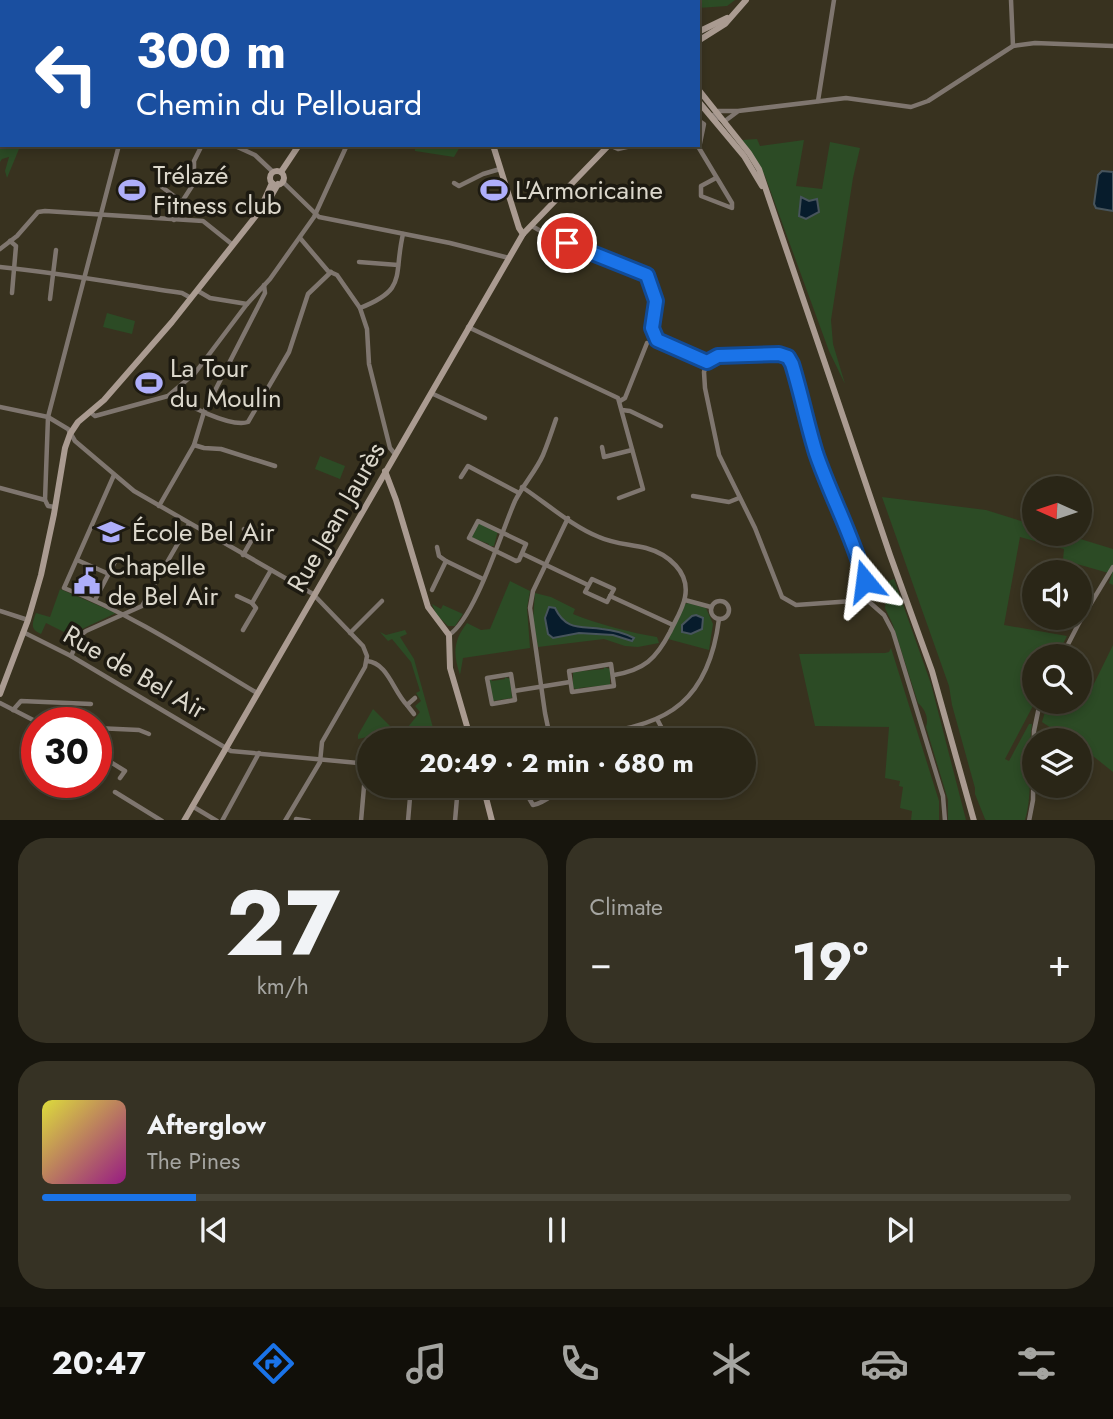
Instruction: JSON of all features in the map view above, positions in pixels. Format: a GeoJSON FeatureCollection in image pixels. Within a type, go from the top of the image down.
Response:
{"type":"FeatureCollection","features":[{"type":"Feature","properties":{"kind":"main road"},"geometry":{"type":"LineString","coordinates":[[700,40],[725,24],[746,0]]}},
{"type":"Feature","properties":{"kind":"main road"},"geometry":{"type":"LineString","coordinates":[[700,31],[731,15]]}},
{"type":"Feature","properties":{"kind":"main road"},"geometry":{"type":"LineString","coordinates":[[700,92],[765,192]]}},
{"type":"Feature","properties":{"kind":"main road"},"geometry":{"type":"LineString","coordinates":[[700,103],[725,121],[759,169],[932,671],[975,818]]}},
{"type":"Feature","properties":{"kind":"main road"},"geometry":{"type":"LineString","coordinates":[[277,183],[270,177],[297,147]]}},
{"type":"Feature","properties":{"kind":"main road"},"geometry":{"type":"LineString","coordinates":[[494,147],[523,234]]}},
{"type":"Feature","properties":{"kind":"main road","name":"Rue Jean Jaurès"},"geometry":{"type":"LineString","coordinates":[[185,820],[523,234],[607,147]]}},
{"type":"Feature","properties":{"kind":"main road"},"geometry":{"type":"LineString","coordinates":[[0,694],[41,575],[70,434],[104,400],[189,296],[198,291],[263,205],[277,183],[277,172]]}},
{"type":"Feature","properties":{"kind":"main road"},"geometry":{"type":"LineString","coordinates":[[385,471],[428,607],[449,635],[450,668],[468,728]]}},
{"type":"Feature","properties":{"kind":"main road"},"geometry":{"type":"LineString","coordinates":[[486,798],[492,820]]}},
{"type":"Feature","properties":{"kind":"street"},"geometry":{"type":"LineString","coordinates":[[818,101],[834,0]]}},
{"type":"Feature","properties":{"kind":"street"},"geometry":{"type":"LineString","coordinates":[[1011,0],[1013,46]]}},
{"type":"Feature","properties":{"kind":"street"},"geometry":{"type":"LineString","coordinates":[[715,113],[856,99],[901,107],[918,106],[1013,46],[1035,43],[1113,46]]}},
{"type":"Feature","properties":{"kind":"street"},"geometry":{"type":"LineString","coordinates":[[725,121],[738,111]]}},
{"type":"Feature","properties":{"kind":"street"},"geometry":{"type":"LineString","coordinates":[[700,121],[704,124],[700,143]]}},
{"type":"Feature","properties":{"kind":"street"},"geometry":{"type":"LineString","coordinates":[[55,507],[48,506],[45,500],[48,417],[118,147]]}},
{"type":"Feature","properties":{"kind":"street"},"geometry":{"type":"LineString","coordinates":[[174,220],[175,213],[194,183],[194,161],[201,147]]}},
{"type":"Feature","properties":{"kind":"street"},"geometry":{"type":"LineString","coordinates":[[237,147],[255,155],[277,172]]}},
{"type":"Feature","properties":{"kind":"street"},"geometry":{"type":"LineString","coordinates":[[90,412],[95,416],[171,394],[195,373],[300,238],[316,214],[346,147]]}},
{"type":"Feature","properties":{"kind":"street"},"geometry":{"type":"LineString","coordinates":[[699,147],[732,203],[732,208],[701,196],[701,186],[716,178]]}},
{"type":"Feature","properties":{"kind":"street"},"geometry":{"type":"LineString","coordinates":[[454,183],[459,186],[500,169]]}},
{"type":"Feature","properties":{"kind":"street"},"geometry":{"type":"LineString","coordinates":[[277,183],[316,214],[509,258]]}},
{"type":"Feature","properties":{"kind":"street"},"geometry":{"type":"LineString","coordinates":[[162,187],[182,202]]}},
{"type":"Feature","properties":{"kind":"street"},"geometry":{"type":"LineString","coordinates":[[0,249],[38,212],[202,221],[233,245]]}},
{"type":"Feature","properties":{"kind":"street"},"geometry":{"type":"LineString","coordinates":[[532,226],[647,275],[656,301],[654,334],[657,340],[707,362]]}},
{"type":"Feature","properties":{"kind":"street"},"geometry":{"type":"LineString","coordinates":[[360,307],[389,293],[395,284],[403,234]]}},
{"type":"Feature","properties":{"kind":"street"},"geometry":{"type":"LineString","coordinates":[[300,238],[331,272],[337,275],[360,307],[367,329],[369,364],[390,448],[395,454]]}},
{"type":"Feature","properties":{"kind":"street"},"geometry":{"type":"LineString","coordinates":[[10,241],[16,246],[12,293]]}},
{"type":"Feature","properties":{"kind":"street"},"geometry":{"type":"LineString","coordinates":[[50,299],[56,250]]}},
{"type":"Feature","properties":{"kind":"street"},"geometry":{"type":"LineString","coordinates":[[359,262],[398,265]]}},
{"type":"Feature","properties":{"kind":"street"},"geometry":{"type":"LineString","coordinates":[[0,267],[53,272],[189,296]]}},
{"type":"Feature","properties":{"kind":"street"},"geometry":{"type":"LineString","coordinates":[[171,394],[204,412],[240,424],[248,422],[289,352],[308,294],[331,272]]}},
{"type":"Feature","properties":{"kind":"street"},"geometry":{"type":"LineString","coordinates":[[159,506],[194,445],[204,412],[265,293],[264,285]]}},
{"type":"Feature","properties":{"kind":"street"},"geometry":{"type":"LineString","coordinates":[[198,291],[210,298],[247,304]]}},
{"type":"Feature","properties":{"kind":"street"},"geometry":{"type":"LineString","coordinates":[[468,327],[614,394],[620,401],[643,489],[619,498]]}},
{"type":"Feature","properties":{"kind":"street"},"geometry":{"type":"LineString","coordinates":[[620,401],[625,398],[647,343]]}},
{"type":"Feature","properties":{"kind":"street"},"geometry":{"type":"LineString","coordinates":[[867,600],[869,591],[854,542],[816,452],[788,357],[779,354],[718,356],[707,362],[704,375],[719,455],[755,528],[782,597],[796,604],[867,600],[884,615],[893,632],[943,796],[945,820]]}},
{"type":"Feature","properties":{"kind":"street"},"geometry":{"type":"LineString","coordinates":[[431,393],[485,418]]}},
{"type":"Feature","properties":{"kind":"street"},"geometry":{"type":"LineString","coordinates":[[0,407],[48,417],[68,429],[75,441],[134,491],[313,594],[363,646],[367,661],[322,742],[321,759],[286,820]]}},
{"type":"Feature","properties":{"kind":"street"},"geometry":{"type":"LineString","coordinates":[[622,410],[630,411],[661,426]]}},
{"type":"Feature","properties":{"kind":"street"},"geometry":{"type":"LineString","coordinates":[[449,635],[463,622],[521,490],[543,455],[556,419]]}},
{"type":"Feature","properties":{"kind":"street"},"geometry":{"type":"LineString","coordinates":[[194,445],[221,449],[275,466]]}},
{"type":"Feature","properties":{"kind":"street"},"geometry":{"type":"LineString","coordinates":[[601,447],[604,457],[632,450]]}},
{"type":"Feature","properties":{"kind":"street"},"geometry":{"type":"LineString","coordinates":[[461,477],[468,466],[521,490],[599,537],[649,548],[671,561],[683,576],[685,600],[655,657],[634,671],[614,675]]}},
{"type":"Feature","properties":{"kind":"street"},"geometry":{"type":"LineString","coordinates":[[114,475],[64,588],[124,615],[257,693]]}},
{"type":"Feature","properties":{"kind":"street"},"geometry":{"type":"LineString","coordinates":[[0,488],[45,500]]}},
{"type":"Feature","properties":{"kind":"street"},"geometry":{"type":"LineString","coordinates":[[693,496],[729,502],[738,498]]}},
{"type":"Feature","properties":{"kind":"street"},"geometry":{"type":"LineString","coordinates":[[548,728],[530,608],[533,592],[568,518]]}},
{"type":"Feature","properties":{"kind":"street"},"geometry":{"type":"LineString","coordinates":[[478,521],[502,531],[526,544],[519,560],[516,561],[469,538],[478,521]]}},
{"type":"Feature","properties":{"kind":"street"},"geometry":{"type":"LineString","coordinates":[[71,656],[81,635],[142,606],[189,524]]}},
{"type":"Feature","properties":{"kind":"street"},"geometry":{"type":"LineString","coordinates":[[243,555],[254,536],[244,529]]}},
{"type":"Feature","properties":{"kind":"street"},"geometry":{"type":"LineString","coordinates":[[437,547],[439,556],[446,561],[483,579]]}},
{"type":"Feature","properties":{"kind":"street"},"geometry":{"type":"LineString","coordinates":[[523,554],[588,585]]}},
{"type":"Feature","properties":{"kind":"street"},"geometry":{"type":"LineString","coordinates":[[95,600],[118,556],[160,576]]}},
{"type":"Feature","properties":{"kind":"street"},"geometry":{"type":"LineString","coordinates":[[77,560],[109,574]]}},
{"type":"Feature","properties":{"kind":"street"},"geometry":{"type":"LineString","coordinates":[[432,590],[446,561]]}},
{"type":"Feature","properties":{"kind":"street"},"geometry":{"type":"LineString","coordinates":[[1068,644],[1113,567]]}},
{"type":"Feature","properties":{"kind":"street"},"geometry":{"type":"LineString","coordinates":[[252,603],[271,570]]}},
{"type":"Feature","properties":{"kind":"street"},"geometry":{"type":"LineString","coordinates":[[592,579],[614,589],[610,596],[607,602],[585,592],[592,579]]}},
{"type":"Feature","properties":{"kind":"street"},"geometry":{"type":"LineString","coordinates":[[237,596],[256,608],[243,630]]}},
{"type":"Feature","properties":{"kind":"street"},"geometry":{"type":"LineString","coordinates":[[610,596],[673,625]]}},
{"type":"Feature","properties":{"kind":"street"},"geometry":{"type":"LineString","coordinates":[[685,600],[711,607]]}},
{"type":"Feature","properties":{"kind":"street"},"geometry":{"type":"LineString","coordinates":[[711,607],[717,601],[723,600],[728,604],[728,616],[719,619]]}},
{"type":"Feature","properties":{"kind":"street"},"geometry":{"type":"LineString","coordinates":[[350,633],[382,601]]}},
{"type":"Feature","properties":{"kind":"street"},"geometry":{"type":"LineString","coordinates":[[711,607],[712,614],[719,619]]}},
{"type":"Feature","properties":{"kind":"street"},"geometry":{"type":"LineString","coordinates":[[0,611],[27,620]]}},
{"type":"Feature","properties":{"kind":"street"},"geometry":{"type":"LineString","coordinates":[[631,728],[657,719],[685,700],[702,679],[711,661],[719,619]]}},
{"type":"Feature","properties":{"kind":"street","name":"Rue de Bel Air"},"geometry":{"type":"LineString","coordinates":[[23,632],[71,656],[231,751],[357,763]]}},
{"type":"Feature","properties":{"kind":"street"},"geometry":{"type":"LineString","coordinates":[[367,661],[376,662],[391,679],[395,692],[414,714]]}},
{"type":"Feature","properties":{"kind":"street"},"geometry":{"type":"LineString","coordinates":[[611,664],[614,686],[572,692],[570,682],[569,671],[611,664]]}},
{"type":"Feature","properties":{"kind":"street"},"geometry":{"type":"LineString","coordinates":[[510,674],[513,691],[515,700],[492,704],[487,678],[510,674]]}},
{"type":"Feature","properties":{"kind":"street"},"geometry":{"type":"LineString","coordinates":[[513,691],[570,682]]}},
{"type":"Feature","properties":{"kind":"street"},"geometry":{"type":"LineString","coordinates":[[407,705],[415,698]]}},
{"type":"Feature","properties":{"kind":"street"},"geometry":{"type":"LineString","coordinates":[[13,710],[21,701],[91,704]]}},
{"type":"Feature","properties":{"kind":"street"},"geometry":{"type":"LineString","coordinates":[[0,703],[21,714]]}},
{"type":"Feature","properties":{"kind":"street"},"geometry":{"type":"LineString","coordinates":[[1029,820],[1033,800],[1034,731],[1038,714]]}},
{"type":"Feature","properties":{"kind":"street"},"geometry":{"type":"LineString","coordinates":[[657,719],[662,728]]}},
{"type":"Feature","properties":{"kind":"street"},"geometry":{"type":"LineString","coordinates":[[112,729],[139,730],[149,734]]}},
{"type":"Feature","properties":{"kind":"street"},"geometry":{"type":"LineString","coordinates":[[221,820],[260,753]]}},
{"type":"Feature","properties":{"kind":"street"},"geometry":{"type":"LineString","coordinates":[[112,763],[125,771],[120,778]]}},
{"type":"Feature","properties":{"kind":"street"},"geometry":{"type":"LineString","coordinates":[[115,792],[160,820]]}},
{"type":"Feature","properties":{"kind":"street"},"geometry":{"type":"LineString","coordinates":[[361,820],[364,798]]}},
{"type":"Feature","properties":{"kind":"street"},"geometry":{"type":"LineString","coordinates":[[408,820],[410,798]]}},
{"type":"Feature","properties":{"kind":"street"},"geometry":{"type":"LineString","coordinates":[[455,820],[457,798]]}},
{"type":"Feature","properties":{"kind":"street"},"geometry":{"type":"LineString","coordinates":[[529,798],[533,805],[549,798]]}},
{"type":"Feature","properties":{"kind":"street"},"geometry":{"type":"LineString","coordinates":[[192,806],[218,820]]}},
{"type":"Feature","properties":{"kind":"green space"},"geometry":{"type":"Polygon","coordinates":[[[700,0],[735,0],[727,6],[700,8],[700,0]]]}},
{"type":"Feature","properties":{"kind":"green space"},"geometry":{"type":"Polygon","coordinates":[[[757,139],[760,146],[804,140],[796,186],[822,189],[830,142],[860,148],[831,320],[833,344],[845,384],[829,351],[765,176],[742,140],[757,139]]]}},
{"type":"Feature","properties":{"kind":"green space"},"geometry":{"type":"Polygon","coordinates":[[[0,147],[23,147],[19,149],[7,178],[5,171],[9,157],[0,162],[0,147]]]}},
{"type":"Feature","properties":{"kind":"green space"},"geometry":{"type":"Polygon","coordinates":[[[415,147],[460,147],[454,157],[415,151],[415,147]]]}},
{"type":"Feature","properties":{"kind":"green space"},"geometry":{"type":"Polygon","coordinates":[[[107,313],[135,321],[132,334],[103,327],[107,313]]]}},
{"type":"Feature","properties":{"kind":"green space"},"geometry":{"type":"Polygon","coordinates":[[[320,456],[345,466],[340,479],[315,469],[320,456]]]}},
{"type":"Feature","properties":{"kind":"green space"},"geometry":{"type":"Polygon","coordinates":[[[882,497],[986,510],[1022,521],[1022,538],[1004,625],[1067,636],[1063,644],[1022,644],[1022,714],[1029,714],[1005,759],[1009,761],[1022,737],[1022,798],[1029,798],[1025,820],[985,819],[975,794],[949,686],[882,497]]]}},
{"type":"Feature","properties":{"kind":"green space"},"geometry":{"type":"Polygon","coordinates":[[[479,523],[498,531],[494,546],[472,538],[479,523]]]}},
{"type":"Feature","properties":{"kind":"green space"},"geometry":{"type":"Polygon","coordinates":[[[1092,543],[1113,549],[1113,585],[1109,583],[1112,574],[1092,568],[1092,560],[1063,560],[1064,549],[1053,546],[1092,546],[1092,543]]]}},
{"type":"Feature","properties":{"kind":"green space"},"geometry":{"type":"Polygon","coordinates":[[[894,579],[931,684],[966,820],[948,820],[948,800],[926,727],[926,714],[918,703],[885,608],[886,600],[890,598],[887,592],[880,595],[875,586],[894,579]]]}},
{"type":"Feature","properties":{"kind":"green space"},"geometry":{"type":"Polygon","coordinates":[[[510,581],[530,591],[527,608],[530,648],[463,658],[460,675],[455,654],[459,636],[467,623],[481,630],[490,629],[510,581]]]}},
{"type":"Feature","properties":{"kind":"green space"},"geometry":{"type":"Polygon","coordinates":[[[60,589],[116,613],[82,629],[76,638],[46,623],[41,634],[33,626],[36,613],[50,617],[60,589]]]}},
{"type":"Feature","properties":{"kind":"green space"},"geometry":{"type":"Polygon","coordinates":[[[535,593],[551,597],[575,609],[573,614],[615,628],[657,637],[659,643],[638,647],[604,639],[538,647],[533,619],[535,593]]]}},
{"type":"Feature","properties":{"kind":"green space"},"geometry":{"type":"Polygon","coordinates":[[[432,604],[441,609],[443,605],[463,614],[455,626],[448,626],[436,614],[432,604]]]}},
{"type":"Feature","properties":{"kind":"green space"},"geometry":{"type":"Polygon","coordinates":[[[685,604],[706,608],[713,624],[709,650],[668,639],[685,604]]]}},
{"type":"Feature","properties":{"kind":"green space"},"geometry":{"type":"Polygon","coordinates":[[[405,630],[407,634],[400,637],[414,659],[433,728],[407,728],[420,712],[415,706],[421,701],[416,693],[420,691],[411,662],[392,639],[388,641],[380,632],[386,635],[405,630]]]}},
{"type":"Feature","properties":{"kind":"green space"},"geometry":{"type":"Polygon","coordinates":[[[1113,645],[1113,772],[1093,756],[1092,773],[1092,728],[1051,728],[1042,722],[1044,714],[1092,714],[1092,688],[1113,645]]]}},
{"type":"Feature","properties":{"kind":"green space"},"geometry":{"type":"Polygon","coordinates":[[[891,648],[939,801],[939,820],[911,820],[912,811],[900,808],[903,787],[899,786],[900,781],[885,778],[889,727],[815,726],[799,654],[885,653],[891,648]]]}},
{"type":"Feature","properties":{"kind":"green space"},"geometry":{"type":"Polygon","coordinates":[[[604,667],[610,669],[610,685],[579,690],[573,688],[573,672],[604,667]]]}},
{"type":"Feature","properties":{"kind":"green space"},"geometry":{"type":"Polygon","coordinates":[[[505,677],[510,679],[512,698],[493,701],[489,681],[505,677]]]}},
{"type":"Feature","properties":{"kind":"green space"},"geometry":{"type":"Polygon","coordinates":[[[373,709],[392,728],[362,728],[373,709]]]}},
{"type":"Feature","properties":{"kind":"water"},"geometry":{"type":"Polygon","coordinates":[[[1102,171],[1113,172],[1113,211],[1096,208],[1094,204],[1098,175],[1102,171]]]}},
{"type":"Feature","properties":{"kind":"water"},"geometry":{"type":"Polygon","coordinates":[[[801,197],[809,201],[817,199],[819,212],[806,219],[799,216],[801,197]]]}},
{"type":"Feature","properties":{"kind":"water"},"geometry":{"type":"Polygon","coordinates":[[[549,607],[555,608],[569,624],[610,630],[634,638],[632,641],[613,635],[579,633],[553,638],[548,634],[545,618],[549,607]]]}},
{"type":"Feature","properties":{"kind":"water"},"geometry":{"type":"Polygon","coordinates":[[[696,615],[703,618],[702,629],[691,634],[682,632],[682,625],[696,615]]]}},
{"type":"Feature","properties":{"kind":"place","name":"Trélazé Fitness club"},"geometry":{"type":"Point","coordinates":[132,190]}},
{"type":"Feature","properties":{"kind":"place","name":"L'Armoricaine"},"geometry":{"type":"Point","coordinates":[494,190]}},
{"type":"Feature","properties":{"kind":"place","name":"La Tour du Moulin"},"geometry":{"type":"Point","coordinates":[149,383]}},
{"type":"Feature","properties":{"kind":"place","name":"École Bel Air"},"geometry":{"type":"Point","coordinates":[111,532]}},
{"type":"Feature","properties":{"kind":"place","name":"Chapelle de Bel Air"},"geometry":{"type":"Point","coordinates":[87,581]}},
{"type":"Feature","properties":{"kind":"route"},"geometry":{"type":"LineString","coordinates":[[567,243],[647,275],[656,301],[652,328],[657,340],[707,362],[718,356],[783,354],[788,357],[816,452],[854,542],[865,581]]}}]}
